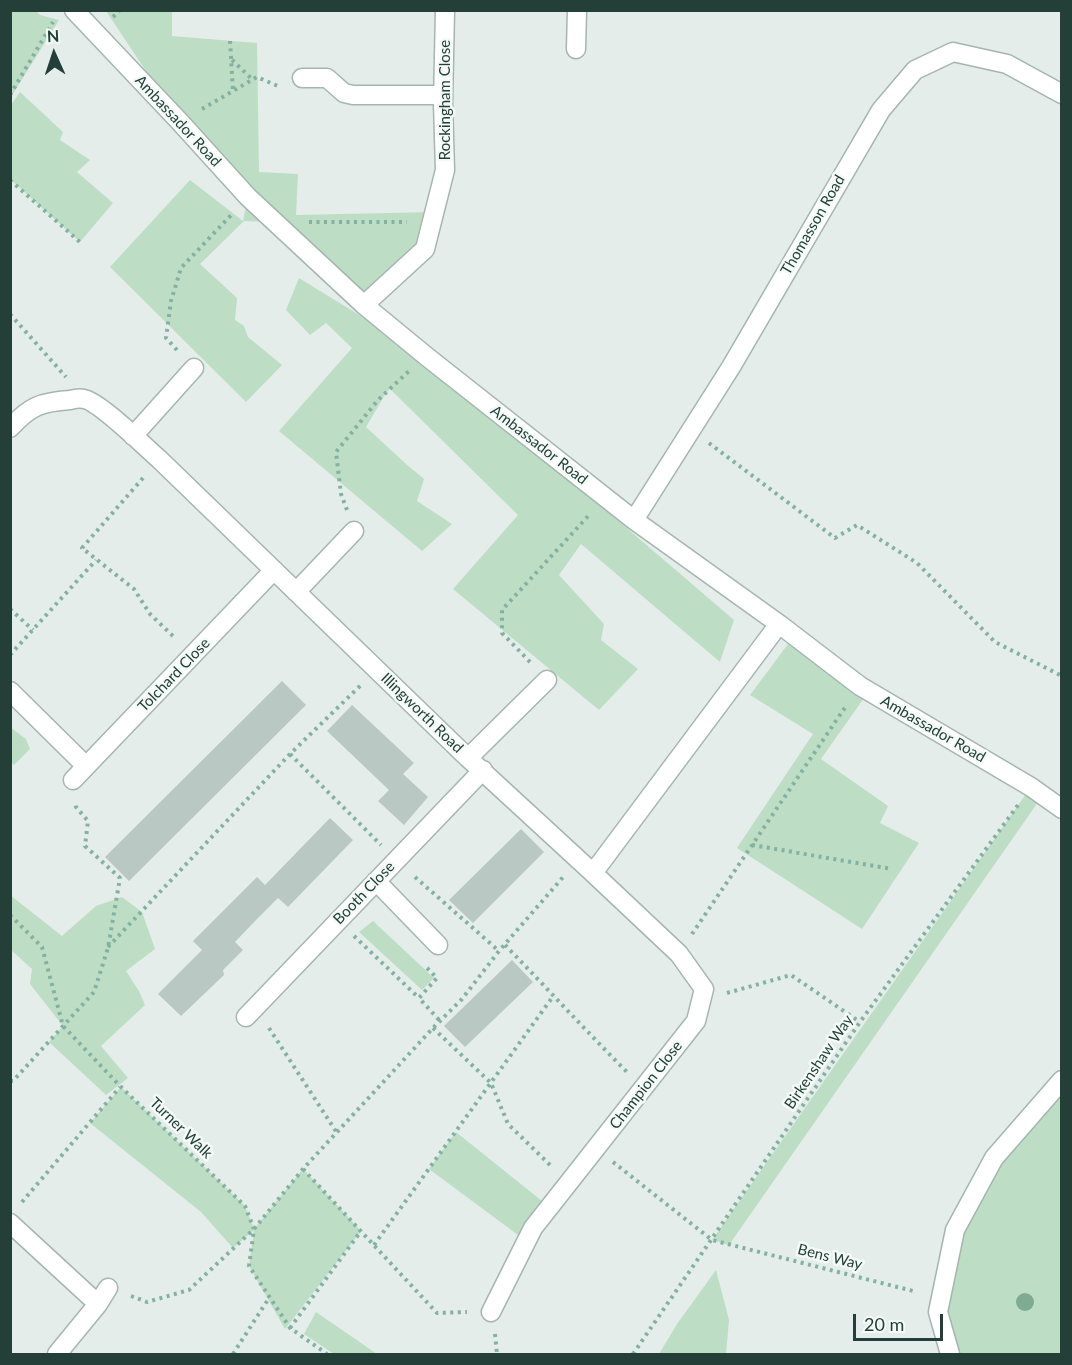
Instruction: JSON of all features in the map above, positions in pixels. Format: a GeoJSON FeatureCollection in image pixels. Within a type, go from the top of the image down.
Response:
{"type":"FeatureCollection","features":[{"type":"Feature","properties":{"kind":"street","name":"Ambassador Road"},"geometry":{"type":"LineString","coordinates":[[74,10],[248,197],[364,305],[426,356],[634,520],[779,624],[860,686],[1031,787],[1062,809]]}},
{"type":"Feature","properties":{"kind":"street","name":"Rockingham Close"},"geometry":{"type":"LineString","coordinates":[[364,305],[425,249],[445,170],[443,95],[445,10]]}},
{"type":"Feature","properties":{"kind":"street"},"geometry":{"type":"LineString","coordinates":[[576,49],[577,10]]}},
{"type":"Feature","properties":{"kind":"street","name":"Thomasson Road"},"geometry":{"type":"LineString","coordinates":[[634,520],[731,367],[881,110],[915,70],[953,52],[1007,64],[1062,94]]}},
{"type":"Feature","properties":{"kind":"street"},"geometry":{"type":"LineString","coordinates":[[302,78],[327,78],[344,93],[353,95],[443,95]]}},
{"type":"Feature","properties":{"kind":"street"},"geometry":{"type":"LineString","coordinates":[[133,436],[194,368]]}},
{"type":"Feature","properties":{"kind":"street"},"geometry":{"type":"LineString","coordinates":[[10,428],[18,419],[39,404],[85,399]]}},
{"type":"Feature","properties":{"kind":"street","name":"Illingworth Road"},"geometry":{"type":"LineString","coordinates":[[85,399],[106,412],[159,459],[468,758],[593,873]]}},
{"type":"Feature","properties":{"kind":"street"},"geometry":{"type":"LineString","coordinates":[[296,592],[354,531]]}},
{"type":"Feature","properties":{"kind":"street","name":"Tolchard Close"},"geometry":{"type":"LineString","coordinates":[[73,780],[274,570]]}},
{"type":"Feature","properties":{"kind":"street"},"geometry":{"type":"LineString","coordinates":[[701,1002],[704,989],[679,954],[593,873],[779,624]]}},
{"type":"Feature","properties":{"kind":"street"},"geometry":{"type":"LineString","coordinates":[[468,758],[547,680]]}},
{"type":"Feature","properties":{"kind":"street"},"geometry":{"type":"LineString","coordinates":[[10,691],[86,766]]}},
{"type":"Feature","properties":{"kind":"street","name":"Booth Close"},"geometry":{"type":"LineString","coordinates":[[250,1012],[483,770]]}},
{"type":"Feature","properties":{"kind":"street"},"geometry":{"type":"LineString","coordinates":[[376,881],[438,945]]}},
{"type":"Feature","properties":{"kind":"street","name":"Champion Close"},"geometry":{"type":"LineString","coordinates":[[491,1312],[533,1228],[696,1022],[701,1002]]}},
{"type":"Feature","properties":{"kind":"street"},"geometry":{"type":"LineString","coordinates":[[950,1354],[938,1312],[955,1230],[994,1158],[1062,1080]]}},
{"type":"Feature","properties":{"kind":"street"},"geometry":{"type":"LineString","coordinates":[[14,1216],[98,1304]]}},
{"type":"Feature","properties":{"kind":"street"},"geometry":{"type":"LineString","coordinates":[[57,1354],[98,1304],[108,1288]]}},
{"type":"Feature","properties":{"kind":"path"},"geometry":{"type":"LineString","coordinates":[[10,95],[54,20]]}},
{"type":"Feature","properties":{"kind":"path"},"geometry":{"type":"LineString","coordinates":[[230,40],[233,91]]}},
{"type":"Feature","properties":{"kind":"path"},"geometry":{"type":"LineString","coordinates":[[231,60],[254,80]]}},
{"type":"Feature","properties":{"kind":"path"},"geometry":{"type":"LineString","coordinates":[[10,180],[80,242]]}},
{"type":"Feature","properties":{"kind":"path"},"geometry":{"type":"LineString","coordinates":[[194,368],[166,338],[171,301],[181,268],[248,197]]}},
{"type":"Feature","properties":{"kind":"path"},"geometry":{"type":"LineString","coordinates":[[274,222],[432,222]]}},
{"type":"Feature","properties":{"kind":"path"},"geometry":{"type":"LineString","coordinates":[[10,314],[85,399]]}},
{"type":"Feature","properties":{"kind":"path"},"geometry":{"type":"LineString","coordinates":[[354,531],[341,494],[336,453],[378,400],[426,356]]}},
{"type":"Feature","properties":{"kind":"path"},"geometry":{"type":"LineString","coordinates":[[692,430],[835,538],[857,525],[916,563],[995,642],[1062,676]]}},
{"type":"Feature","properties":{"kind":"path"},"geometry":{"type":"LineString","coordinates":[[159,459],[82,548],[134,589],[150,614],[192,656]]}},
{"type":"Feature","properties":{"kind":"path"},"geometry":{"type":"LineString","coordinates":[[547,680],[502,633],[502,610],[605,497]]}},
{"type":"Feature","properties":{"kind":"path"},"geometry":{"type":"LineString","coordinates":[[10,655],[96,560]]}},
{"type":"Feature","properties":{"kind":"path"},"geometry":{"type":"LineString","coordinates":[[10,609],[33,630]]}},
{"type":"Feature","properties":{"kind":"path"},"geometry":{"type":"LineString","coordinates":[[108,948],[290,754],[377,669]]}},
{"type":"Feature","properties":{"kind":"path"},"geometry":{"type":"LineString","coordinates":[[679,954],[860,686]]}},
{"type":"Feature","properties":{"kind":"path"},"geometry":{"type":"LineString","coordinates":[[290,754],[396,860],[498,951]]}},
{"type":"Feature","properties":{"kind":"path"},"geometry":{"type":"LineString","coordinates":[[10,1081],[13,1082],[94,992],[108,948],[120,878],[85,846],[88,821],[76,807],[73,780]]}},
{"type":"Feature","properties":{"kind":"path","name":"Birkenshaw Way"},"geometry":{"type":"LineString","coordinates":[[633,1354],[860,1022],[1031,787]]}},
{"type":"Feature","properties":{"kind":"path"},"geometry":{"type":"LineString","coordinates":[[752,845],[892,868]]}},
{"type":"Feature","properties":{"kind":"path"},"geometry":{"type":"LineString","coordinates":[[108,1288],[147,1302],[189,1290],[254,1229],[303,1169],[462,999],[498,951],[579,859]]}},
{"type":"Feature","properties":{"kind":"path","name":"Turner Walk"},"geometry":{"type":"LineString","coordinates":[[10,915],[42,947],[63,1026],[121,1087],[245,1206],[254,1229]]}},
{"type":"Feature","properties":{"kind":"path"},"geometry":{"type":"LineString","coordinates":[[338,921],[440,1021]]}},
{"type":"Feature","properties":{"kind":"path"},"geometry":{"type":"LineString","coordinates":[[505,945],[554,995],[563,1008],[643,1088]]}},
{"type":"Feature","properties":{"kind":"path"},"geometry":{"type":"LineString","coordinates":[[419,998],[437,978],[421,962]]}},
{"type":"Feature","properties":{"kind":"path"},"geometry":{"type":"LineString","coordinates":[[701,1002],[791,975],[860,1022]]}},
{"type":"Feature","properties":{"kind":"path"},"geometry":{"type":"LineString","coordinates":[[374,1245],[554,995]]}},
{"type":"Feature","properties":{"kind":"path"},"geometry":{"type":"LineString","coordinates":[[250,1012],[337,1133]]}},
{"type":"Feature","properties":{"kind":"path"},"geometry":{"type":"LineString","coordinates":[[433,1028],[491,1083],[508,1124],[546,1162],[572,1179]]}},
{"type":"Feature","properties":{"kind":"path"},"geometry":{"type":"LineString","coordinates":[[14,1216],[121,1087]]}},
{"type":"Feature","properties":{"kind":"path"},"geometry":{"type":"LineString","coordinates":[[596,1149],[712,1240]]}},
{"type":"Feature","properties":{"kind":"path"},"geometry":{"type":"LineString","coordinates":[[303,1169],[437,1313],[491,1312],[497,1354]]}},
{"type":"Feature","properties":{"kind":"path"},"geometry":{"type":"LineString","coordinates":[[254,1229],[249,1266],[290,1328],[327,1354]]}},
{"type":"Feature","properties":{"kind":"path"},"geometry":{"type":"LineString","coordinates":[[290,1328],[361,1231]]}},
{"type":"Feature","properties":{"kind":"path","name":"Bens Way"},"geometry":{"type":"LineString","coordinates":[[712,1240],[941,1298]]}},
{"type":"Feature","properties":{"kind":"path"},"geometry":{"type":"LineString","coordinates":[[233,1354],[269,1298]]}},
{"type":"Feature","properties":{"kind":"green space"},"geometry":{"type":"Polygon","coordinates":[[[11,10],[36,11],[40,15],[59,20],[11,97],[11,10]]]}},
{"type":"Feature","properties":{"kind":"green space"},"geometry":{"type":"Polygon","coordinates":[[[106,11],[172,11],[172,36],[257,43],[259,172],[298,174],[296,215],[434,212],[425,249],[364,305],[274,222],[244,221],[200,264],[237,298],[235,320],[244,326],[248,337],[282,365],[246,402],[110,267],[190,180],[243,221],[248,197],[180,122],[106,11]]]}},
{"type":"Feature","properties":{"kind":"green space"},"geometry":{"type":"Polygon","coordinates":[[[20,92],[63,132],[60,140],[90,160],[77,172],[113,203],[80,242],[11,180],[11,105],[20,92]]]}},
{"type":"Feature","properties":{"kind":"green space"},"geometry":{"type":"Polygon","coordinates":[[[299,278],[426,356],[734,620],[720,662],[581,544],[559,575],[604,624],[601,640],[638,669],[599,710],[453,589],[518,515],[390,389],[366,427],[424,479],[417,501],[452,524],[422,551],[279,431],[352,348],[326,323],[310,335],[286,310],[299,278]]]}},
{"type":"Feature","properties":{"kind":"green space"},"geometry":{"type":"Polygon","coordinates":[[[794,636],[869,691],[821,759],[888,806],[880,823],[919,843],[862,929],[737,848],[813,734],[750,695],[794,636]]]}},
{"type":"Feature","properties":{"kind":"green space"},"geometry":{"type":"Polygon","coordinates":[[[10,727],[26,739],[30,749],[14,765],[11,762],[10,727]]]}},
{"type":"Feature","properties":{"kind":"green space"},"geometry":{"type":"Polygon","coordinates":[[[1031,787],[1043,795],[729,1245],[712,1240],[1031,787]]]}},
{"type":"Feature","properties":{"kind":"green space"},"geometry":{"type":"Polygon","coordinates":[[[10,895],[62,936],[96,906],[122,897],[142,912],[155,949],[126,971],[145,1005],[101,1046],[128,1078],[106,1095],[49,1042],[63,1026],[30,984],[32,969],[11,950],[10,895]]]}},
{"type":"Feature","properties":{"kind":"green space"},"geometry":{"type":"Polygon","coordinates":[[[373,921],[434,978],[422,990],[359,932],[373,921]]]}},
{"type":"Feature","properties":{"kind":"green space"},"geometry":{"type":"Polygon","coordinates":[[[1061,1080],[1061,1354],[953,1354],[941,1298],[955,1230],[994,1158],[1061,1080]]]}},
{"type":"Feature","properties":{"kind":"green space"},"geometry":{"type":"Polygon","coordinates":[[[121,1087],[245,1206],[254,1229],[303,1169],[361,1231],[285,1329],[249,1266],[254,1230],[233,1248],[201,1212],[90,1123],[121,1087]]]}},
{"type":"Feature","properties":{"kind":"green space"},"geometry":{"type":"Polygon","coordinates":[[[456,1132],[542,1201],[518,1235],[429,1169],[456,1132]]]}},
{"type":"Feature","properties":{"kind":"green space"},"geometry":{"type":"Polygon","coordinates":[[[716,1270],[729,1320],[726,1354],[659,1354],[677,1324],[716,1270]]]}},
{"type":"Feature","properties":{"kind":"green space"},"geometry":{"type":"Polygon","coordinates":[[[316,1312],[377,1354],[334,1354],[304,1334],[316,1312]]]}},
{"type":"Feature","properties":{"kind":"building"},"geometry":{"type":"Polygon","coordinates":[[[282,681],[306,705],[129,881],[105,857],[282,681]]]}},
{"type":"Feature","properties":{"kind":"building"},"geometry":{"type":"Polygon","coordinates":[[[352,705],[414,763],[403,774],[428,797],[404,825],[378,801],[389,790],[327,731],[352,705]]]}},
{"type":"Feature","properties":{"kind":"building"},"geometry":{"type":"Polygon","coordinates":[[[330,818],[353,840],[288,907],[278,898],[255,921],[235,942],[243,950],[223,970],[224,975],[181,1016],[158,994],[202,950],[193,941],[257,877],[265,885],[330,818]]]}},
{"type":"Feature","properties":{"kind":"building"},"geometry":{"type":"Polygon","coordinates":[[[521,829],[544,852],[473,923],[449,900],[521,829]]]}},
{"type":"Feature","properties":{"kind":"building"},"geometry":{"type":"Polygon","coordinates":[[[512,960],[533,982],[465,1047],[444,1026],[512,960]]]}}]}
